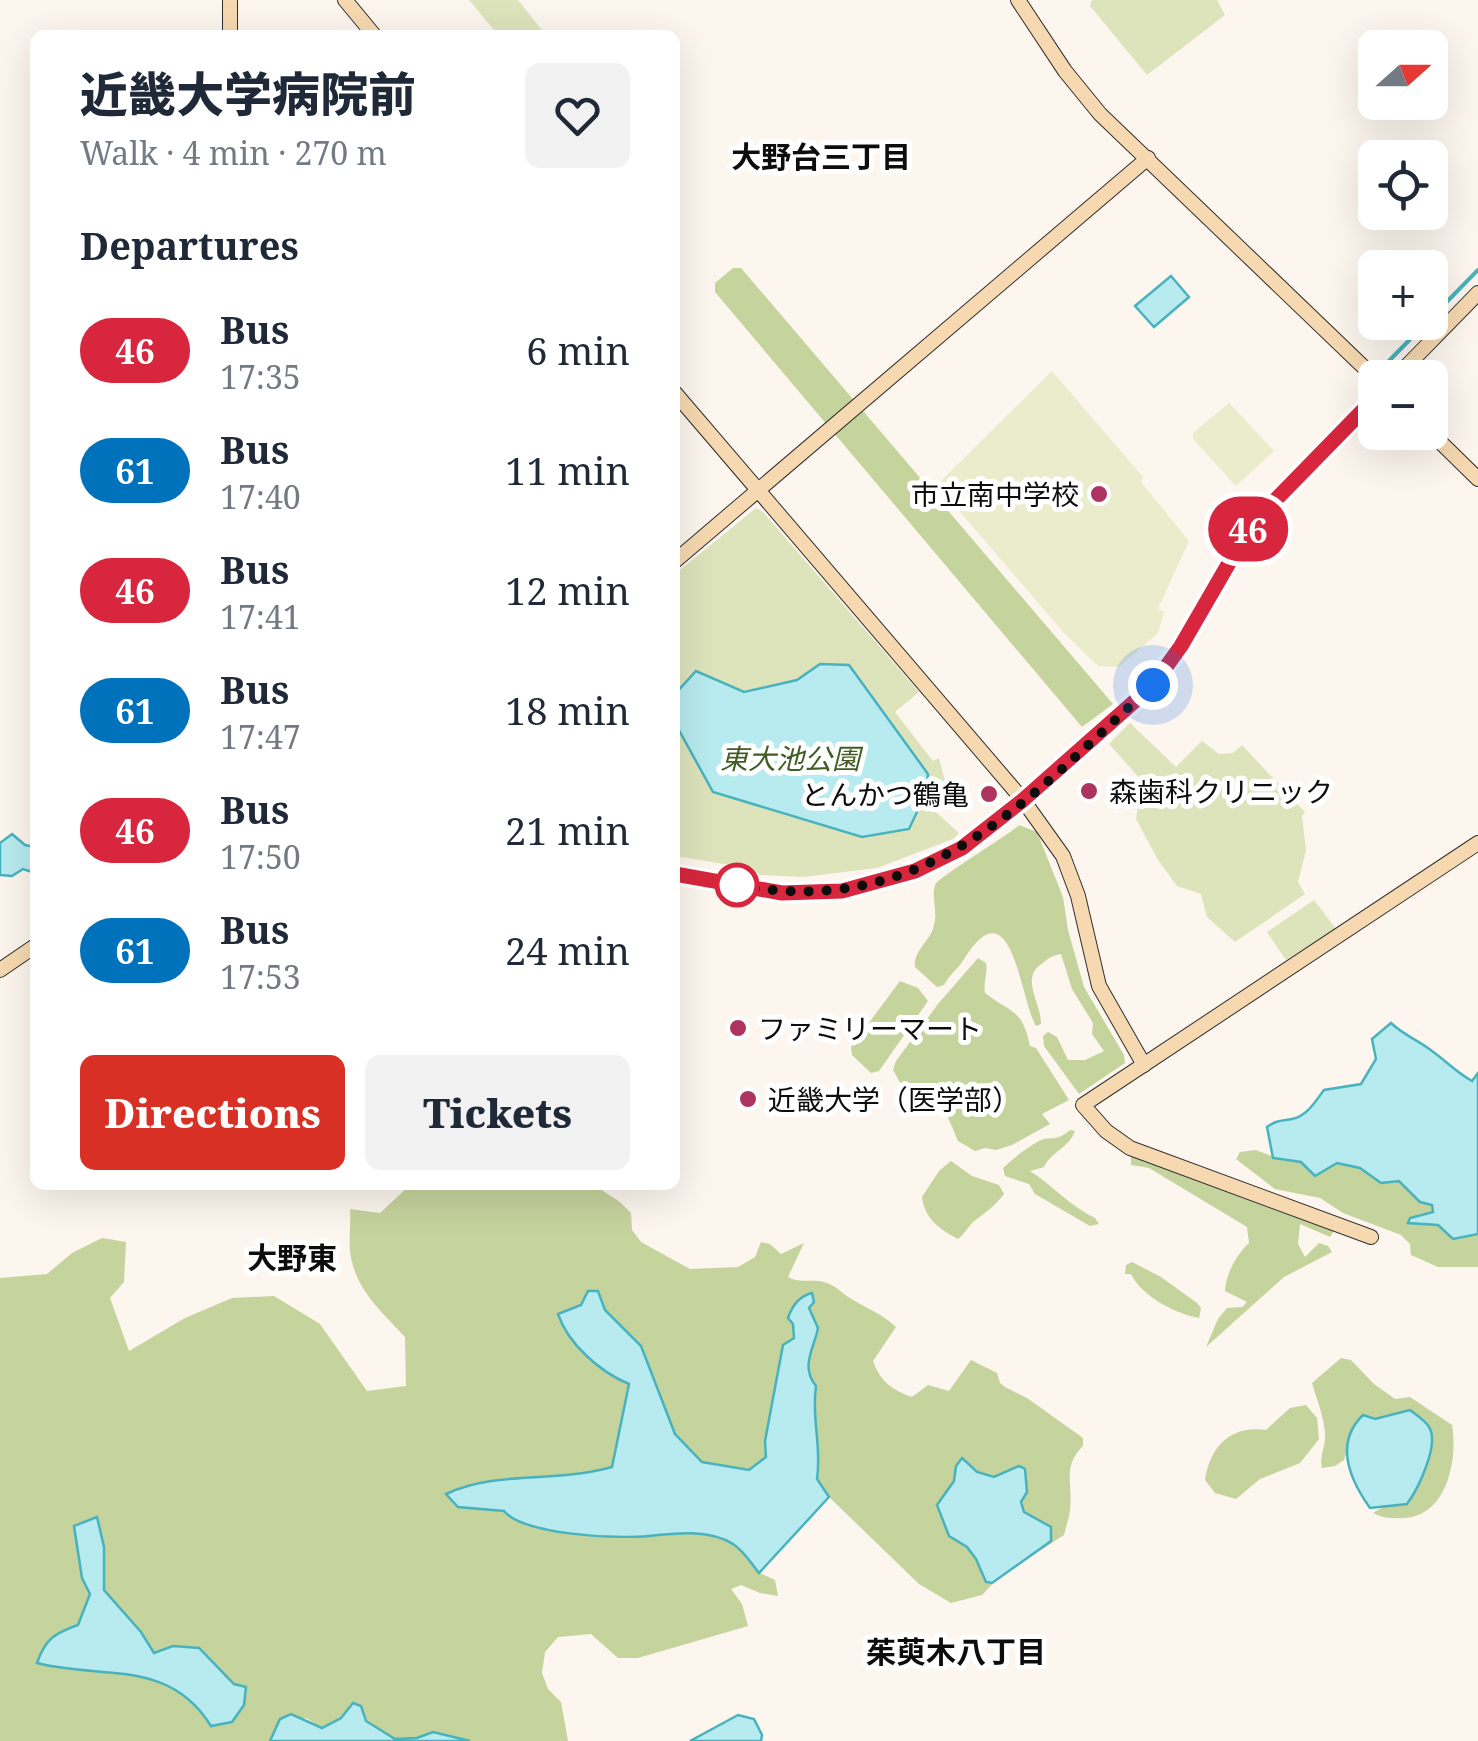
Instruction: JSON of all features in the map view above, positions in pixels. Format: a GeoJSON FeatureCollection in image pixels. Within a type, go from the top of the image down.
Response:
{"type":"FeatureCollection","features":[{"type":"Feature","properties":{"kind":"street"},"geometry":{"type":"LineString","coordinates":[[230,0],[230,30]]}},
{"type":"Feature","properties":{"kind":"street"},"geometry":{"type":"LineString","coordinates":[[345,0],[370,30]]}},
{"type":"Feature","properties":{"kind":"street"},"geometry":{"type":"LineString","coordinates":[[1018,0],[1100,114],[1358,362]]}},
{"type":"Feature","properties":{"kind":"street"},"geometry":{"type":"LineString","coordinates":[[680,556],[1148,158]]}},
{"type":"Feature","properties":{"kind":"street"},"geometry":{"type":"LineString","coordinates":[[1413,360],[1478,292]]}},
{"type":"Feature","properties":{"kind":"street"},"geometry":{"type":"LineString","coordinates":[[680,399],[1023,800],[1063,856],[1078,896],[1099,986],[1144,1065]]}},
{"type":"Feature","properties":{"kind":"street"},"geometry":{"type":"LineString","coordinates":[[680,875],[782,893],[842,891],[915,871],[962,848],[1023,800],[1153,685],[1181,646],[1251,525],[1358,415]]}},
{"type":"Feature","properties":{"kind":"street"},"geometry":{"type":"LineString","coordinates":[[1448,450],[1478,479]]}},
{"type":"Feature","properties":{"kind":"street"},"geometry":{"type":"LineString","coordinates":[[1371,1237],[1130,1148],[1106,1131],[1083,1106],[1478,842]]}},
{"type":"Feature","properties":{"kind":"street"},"geometry":{"type":"LineString","coordinates":[[0,970],[30,949]]}},
{"type":"Feature","properties":{"kind":"green space"},"geometry":{"type":"Polygon","coordinates":[[[469,0],[518,0],[542,30],[494,30],[469,0]]]}},
{"type":"Feature","properties":{"kind":"green space"},"geometry":{"type":"Polygon","coordinates":[[[1092,0],[1217,0],[1225,15],[1147,75],[1090,6],[1092,0]]]}},
{"type":"Feature","properties":{"kind":"green space"},"geometry":{"type":"Polygon","coordinates":[[[733,268],[741,268],[1113,704],[1082,727],[715,292],[715,283],[733,268]]]}},
{"type":"Feature","properties":{"kind":"green space"},"geometry":{"type":"Polygon","coordinates":[[[1052,371],[1143,477],[1141,482],[1189,541],[1158,609],[1164,612],[1158,633],[1119,667],[1098,666],[1064,633],[937,485],[1052,371]]]}},
{"type":"Feature","properties":{"kind":"green space"},"geometry":{"type":"Polygon","coordinates":[[[1229,403],[1274,451],[1236,486],[1193,439],[1193,433],[1229,403]]]}},
{"type":"Feature","properties":{"kind":"green space","name":"東大池公園"},"geometry":{"type":"Polygon","coordinates":[[[756,508],[763,512],[919,692],[895,712],[933,761],[939,758],[950,800],[936,812],[959,833],[953,839],[877,868],[803,877],[760,875],[748,868],[680,857],[680,570],[756,508]]]}},
{"type":"Feature","properties":{"kind":"green space"},"geometry":{"type":"Polygon","coordinates":[[[1130,723],[1176,767],[1202,741],[1219,754],[1233,753],[1242,745],[1305,812],[1302,816],[1306,850],[1298,882],[1305,894],[1235,942],[1207,917],[1201,894],[1177,886],[1136,819],[1142,781],[1109,744],[1130,723]]]}},
{"type":"Feature","properties":{"kind":"green space"},"geometry":{"type":"Polygon","coordinates":[[[1019,825],[1037,832],[1063,897],[1084,987],[1124,1055],[1125,1063],[1079,1094],[1044,1046],[1043,1036],[1048,1032],[1057,1037],[1068,1060],[1085,1060],[1104,1051],[1092,1034],[1093,1023],[1072,989],[1061,954],[1040,965],[1032,977],[1041,1024],[1036,1026],[1012,954],[1004,939],[993,933],[980,939],[944,985],[937,987],[915,967],[934,925],[935,885],[1019,825]]]}},
{"type":"Feature","properties":{"kind":"green space"},"geometry":{"type":"Polygon","coordinates":[[[1314,900],[1336,929],[1286,960],[1267,932],[1314,900]]]}},
{"type":"Feature","properties":{"kind":"green space"},"geometry":{"type":"Polygon","coordinates":[[[978,958],[986,963],[985,993],[1020,1019],[1030,1046],[1036,1048],[1069,1100],[1042,1114],[1050,1124],[1012,1145],[975,1151],[958,1141],[947,1115],[963,1096],[957,1087],[948,1090],[935,1108],[925,1108],[903,1088],[893,1070],[938,1004],[978,958]]]}},
{"type":"Feature","properties":{"kind":"green space"},"geometry":{"type":"Polygon","coordinates":[[[900,981],[918,988],[928,1001],[879,1071],[871,1073],[852,1055],[851,1047],[900,981]]]}},
{"type":"Feature","properties":{"kind":"green space"},"geometry":{"type":"Polygon","coordinates":[[[1075,1131],[1072,1137],[1044,1167],[1030,1171],[1099,1224],[1090,1226],[1035,1194],[1029,1184],[1005,1176],[1003,1168],[1025,1150],[1075,1131]]]}},
{"type":"Feature","properties":{"kind":"green space"},"geometry":{"type":"Polygon","coordinates":[[[1256,1150],[1284,1161],[1360,1168],[1381,1183],[1399,1181],[1420,1202],[1432,1204],[1433,1212],[1408,1221],[1438,1225],[1453,1239],[1478,1234],[1478,1267],[1438,1267],[1411,1255],[1410,1244],[1401,1235],[1343,1213],[1320,1198],[1275,1189],[1236,1159],[1240,1152],[1256,1150]]]}},
{"type":"Feature","properties":{"kind":"green space"},"geometry":{"type":"Polygon","coordinates":[[[1139,1154],[1334,1231],[1330,1237],[1300,1224],[1298,1244],[1305,1257],[1319,1243],[1332,1252],[1284,1277],[1206,1347],[1227,1308],[1242,1307],[1247,1302],[1225,1291],[1232,1265],[1249,1243],[1247,1227],[1149,1168],[1131,1165],[1131,1157],[1139,1154]]]}},
{"type":"Feature","properties":{"kind":"green space"},"geometry":{"type":"Polygon","coordinates":[[[951,1161],[972,1176],[999,1185],[1004,1194],[958,1239],[934,1223],[922,1197],[939,1171],[951,1161]]]}},
{"type":"Feature","properties":{"kind":"green space"},"geometry":{"type":"Polygon","coordinates":[[[405,1190],[602,1190],[631,1213],[632,1230],[641,1242],[690,1269],[738,1267],[755,1257],[761,1242],[781,1254],[804,1243],[788,1277],[831,1285],[896,1327],[873,1361],[893,1388],[912,1397],[928,1385],[949,1391],[971,1360],[997,1373],[1005,1387],[1083,1438],[1083,1446],[1070,1468],[1070,1510],[1064,1535],[998,1578],[982,1595],[951,1603],[919,1584],[829,1497],[760,1573],[775,1580],[778,1596],[741,1585],[731,1589],[742,1604],[748,1626],[638,1658],[618,1658],[591,1634],[558,1637],[545,1652],[542,1673],[548,1689],[561,1702],[568,1741],[470,1741],[433,1732],[417,1738],[395,1739],[366,1721],[361,1706],[322,1728],[306,1718],[272,1734],[270,1741],[0,1741],[0,1278],[47,1274],[72,1253],[102,1238],[126,1242],[124,1282],[110,1298],[129,1351],[185,1318],[232,1298],[274,1296],[320,1324],[367,1391],[406,1386],[405,1337],[359,1281],[350,1252],[350,1209],[380,1213],[405,1190]]]}},
{"type":"Feature","properties":{"kind":"green space"},"geometry":{"type":"Polygon","coordinates":[[[1132,1262],[1197,1303],[1201,1308],[1199,1318],[1171,1308],[1143,1290],[1131,1274],[1125,1274],[1126,1265],[1132,1262]]]}},
{"type":"Feature","properties":{"kind":"green space"},"geometry":{"type":"Polygon","coordinates":[[[1341,1358],[1351,1360],[1395,1399],[1410,1397],[1452,1425],[1453,1454],[1446,1484],[1430,1508],[1418,1515],[1391,1518],[1373,1513],[1383,1507],[1407,1504],[1399,1415],[1364,1428],[1352,1441],[1344,1460],[1322,1468],[1324,1427],[1312,1383],[1341,1358]]]}},
{"type":"Feature","properties":{"kind":"green space"},"geometry":{"type":"Polygon","coordinates":[[[1306,1405],[1317,1418],[1319,1439],[1300,1463],[1260,1479],[1236,1499],[1215,1493],[1205,1480],[1212,1458],[1224,1441],[1242,1431],[1266,1430],[1290,1408],[1306,1405]]]}},
{"type":"Feature","properties":{"kind":"water"},"geometry":{"type":"Polygon","coordinates":[[[1171,276],[1189,297],[1154,327],[1135,306],[1171,276]]]}},
{"type":"Feature","properties":{"kind":"water"},"geometry":{"type":"Polygon","coordinates":[[[820,664],[849,665],[928,774],[926,793],[909,829],[862,837],[713,792],[680,732],[680,689],[696,671],[744,692],[797,680],[820,664]]]}},
{"type":"Feature","properties":{"kind":"water"},"geometry":{"type":"Polygon","coordinates":[[[12,834],[30,846],[30,871],[23,869],[12,876],[0,875],[0,843],[12,834]]]}},
{"type":"Feature","properties":{"kind":"water"},"geometry":{"type":"Polygon","coordinates":[[[1391,1023],[1472,1081],[1478,1073],[1478,1234],[1453,1239],[1438,1225],[1408,1223],[1410,1218],[1433,1212],[1432,1205],[1420,1202],[1399,1181],[1381,1183],[1360,1168],[1337,1163],[1315,1176],[1301,1162],[1273,1158],[1267,1127],[1302,1115],[1324,1090],[1361,1084],[1376,1059],[1372,1039],[1391,1023]]]}},
{"type":"Feature","properties":{"kind":"water"},"geometry":{"type":"Polygon","coordinates":[[[588,1291],[598,1291],[605,1310],[641,1346],[675,1434],[702,1462],[749,1470],[766,1457],[765,1441],[783,1345],[794,1338],[793,1324],[788,1318],[797,1302],[812,1293],[814,1302],[809,1308],[818,1328],[809,1371],[816,1386],[817,1479],[829,1497],[759,1573],[737,1547],[713,1536],[572,1534],[530,1525],[504,1511],[458,1507],[446,1494],[486,1482],[612,1467],[629,1384],[586,1356],[569,1336],[558,1314],[581,1305],[588,1291]]]}},
{"type":"Feature","properties":{"kind":"water"},"geometry":{"type":"Polygon","coordinates":[[[1410,1410],[1427,1424],[1432,1435],[1422,1478],[1407,1504],[1370,1508],[1351,1474],[1349,1437],[1363,1415],[1375,1419],[1410,1410]]]}},
{"type":"Feature","properties":{"kind":"water"},"geometry":{"type":"Polygon","coordinates":[[[962,1458],[977,1472],[994,1477],[1019,1466],[1025,1469],[1027,1492],[1021,1502],[1024,1512],[1051,1527],[1051,1541],[992,1583],[986,1582],[967,1547],[949,1536],[937,1505],[954,1481],[956,1466],[962,1458]]]}},
{"type":"Feature","properties":{"kind":"water"},"geometry":{"type":"Polygon","coordinates":[[[97,1517],[104,1547],[104,1590],[154,1653],[173,1646],[199,1648],[234,1684],[246,1687],[244,1705],[232,1722],[211,1726],[194,1704],[155,1681],[37,1663],[52,1638],[78,1625],[90,1594],[82,1578],[74,1526],[97,1517]]]}},
{"type":"Feature","properties":{"kind":"water"},"geometry":{"type":"Polygon","coordinates":[[[353,1703],[361,1706],[366,1721],[395,1739],[417,1738],[433,1732],[470,1741],[270,1741],[280,1719],[291,1714],[322,1728],[341,1718],[353,1703]]]}},
{"type":"Feature","properties":{"kind":"water"},"geometry":{"type":"Polygon","coordinates":[[[738,1715],[754,1719],[761,1741],[690,1741],[738,1715]]]}},
{"type":"Feature","properties":{"kind":"waterway"},"geometry":{"type":"LineString","coordinates":[[1448,301],[1478,270]]}},
{"type":"Feature","properties":{"kind":"waterway"},"geometry":{"type":"LineString","coordinates":[[1390,360],[1409,340]]}},
{"type":"Feature","properties":{"kind":"bus line","name":"46"},"geometry":{"type":"LineString","coordinates":[[680,875],[782,893],[842,891],[915,871],[962,848],[1023,800],[1153,685],[1181,646],[1251,525],[1358,415]]}},
{"type":"Feature","properties":{"kind":"place","name":"市立南中学校"},"geometry":{"type":"Point","coordinates":[1099,494]}},
{"type":"Feature","properties":{"kind":"place","name":"森歯科クリニック"},"geometry":{"type":"Point","coordinates":[1089,791]}},
{"type":"Feature","properties":{"kind":"place","name":"とんかつ鶴亀"},"geometry":{"type":"Point","coordinates":[989,794]}},
{"type":"Feature","properties":{"kind":"place","name":"ファミリーマート"},"geometry":{"type":"Point","coordinates":[738,1028]}},
{"type":"Feature","properties":{"kind":"place","name":"近畿大学（医学部）"},"geometry":{"type":"Point","coordinates":[748,1099]}},
{"type":"Feature","properties":{"kind":"district","name":"大野台三丁目"},"geometry":{"type":"Point","coordinates":[821,156]}},
{"type":"Feature","properties":{"kind":"district","name":"大野東"},"geometry":{"type":"Point","coordinates":[292,1257]}},
{"type":"Feature","properties":{"kind":"district","name":"茱萸木八丁目"},"geometry":{"type":"Point","coordinates":[956,1651]}},
{"type":"Feature","properties":{"kind":"route"},"geometry":{"type":"LineString","coordinates":[[737,885],[782,893],[842,891],[915,871],[962,848],[1023,800],[1153,685]]}}]}
